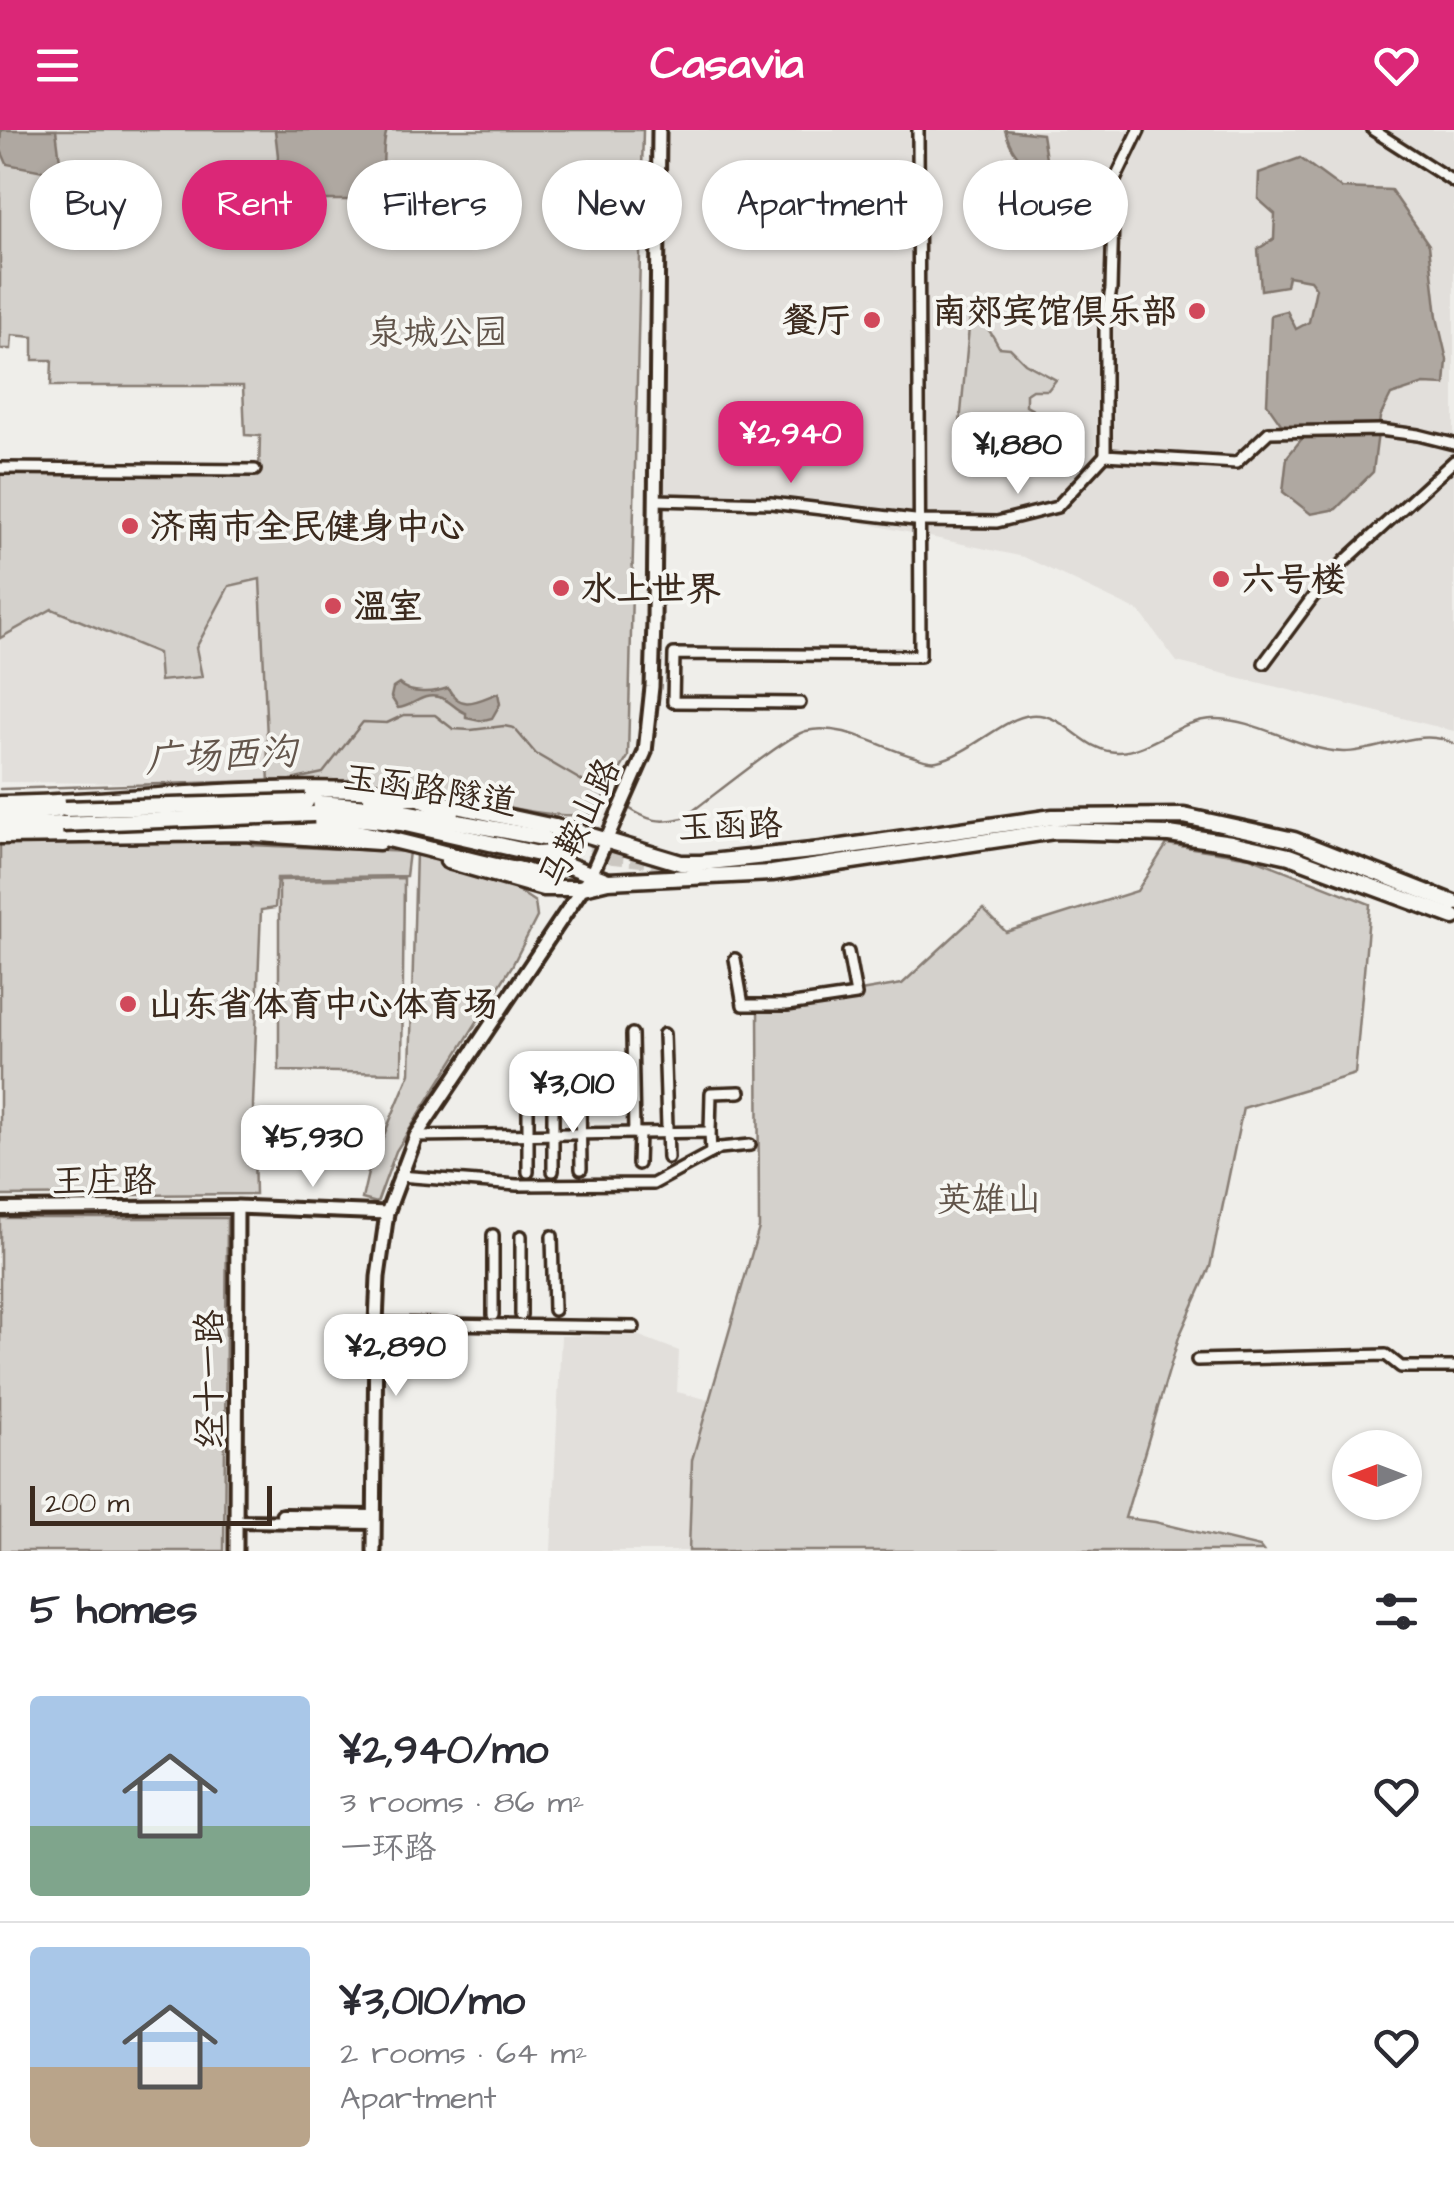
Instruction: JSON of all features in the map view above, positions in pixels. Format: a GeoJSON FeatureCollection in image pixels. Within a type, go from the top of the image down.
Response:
{"type":"FeatureCollection","features":[{"type":"Feature","properties":{"kind":"main road","name":"马鞍山路"},"geometry":{"type":"LineString","coordinates":[[374,1551],[378,1277],[388,1213],[399,1176],[416,1136],[591,875],[645,752],[651,704],[656,500],[659,130]]}},
{"type":"Feature","properties":{"kind":"main road","name":"玉函路"},"geometry":{"type":"LineString","coordinates":[[0,804],[189,794],[357,790],[402,793],[550,832],[681,863],[701,864],[1053,816],[1184,816],[1294,840],[1454,903]]}},
{"type":"Feature","properties":{"kind":"main road"},"geometry":{"type":"LineString","coordinates":[[189,794],[192,834]]}},
{"type":"Feature","properties":{"kind":"main road"},"geometry":{"type":"LineString","coordinates":[[0,826],[310,808],[319,797],[418,799],[519,832]]}},
{"type":"Feature","properties":{"kind":"main road"},"geometry":{"type":"LineString","coordinates":[[0,815],[136,806],[310,808],[401,822],[539,854],[608,881]]}},
{"type":"Feature","properties":{"kind":"main road","name":"玉函路隧道"},"geometry":{"type":"LineString","coordinates":[[310,808],[382,808],[519,832],[550,832]]}},
{"type":"Feature","properties":{"kind":"main road","name":"玉函路隧道"},"geometry":{"type":"LineString","coordinates":[[310,808],[546,877]]}},
{"type":"Feature","properties":{"kind":"main road"},"geometry":{"type":"LineString","coordinates":[[258,833],[267,827],[308,826],[418,845],[524,871]]}},
{"type":"Feature","properties":{"kind":"main road","name":"玉函路"},"geometry":{"type":"LineString","coordinates":[[0,836],[258,833],[380,842],[543,888],[580,888],[608,881],[772,872],[1054,831],[1168,834],[1231,842],[1289,856],[1454,917]]}},
{"type":"Feature","properties":{"kind":"main road"},"geometry":{"type":"LineString","coordinates":[[539,854],[548,853],[559,840],[550,832]]}},
{"type":"Feature","properties":{"kind":"main road","name":"王庄路"},"geometry":{"type":"LineString","coordinates":[[237,1207],[388,1213]]}},
{"type":"Feature","properties":{"kind":"main road","name":"经十一路"},"geometry":{"type":"LineString","coordinates":[[236,1551],[237,1207]]}},
{"type":"Feature","properties":{"kind":"street"},"geometry":{"type":"LineString","coordinates":[[800,703],[673,702],[674,654],[920,656],[918,130]]}},
{"type":"Feature","properties":{"kind":"street"},"geometry":{"type":"LineString","coordinates":[[656,500],[770,503],[921,521],[997,522],[1057,507],[1105,454],[1105,324],[1111,288],[1114,182],[1139,130]]}},
{"type":"Feature","properties":{"kind":"street"},"geometry":{"type":"LineString","coordinates":[[1373,130],[1454,182]]}},
{"type":"Feature","properties":{"kind":"street"},"geometry":{"type":"LineString","coordinates":[[1105,454],[1236,463],[1269,432],[1310,429],[1380,430],[1418,434],[1454,444]]}},
{"type":"Feature","properties":{"kind":"street"},"geometry":{"type":"LineString","coordinates":[[1264,663],[1345,561],[1454,462]]}},
{"type":"Feature","properties":{"kind":"street"},"geometry":{"type":"LineString","coordinates":[[0,468],[255,470]]}},
{"type":"Feature","properties":{"kind":"street"},"geometry":{"type":"LineString","coordinates":[[735,960],[744,1005],[787,1005],[856,995],[848,952]]}},
{"type":"Feature","properties":{"kind":"street"},"geometry":{"type":"LineString","coordinates":[[632,1034],[638,1164]]}},
{"type":"Feature","properties":{"kind":"street"},"geometry":{"type":"LineString","coordinates":[[664,1034],[668,1158]]}},
{"type":"Feature","properties":{"kind":"street"},"geometry":{"type":"LineString","coordinates":[[710,1153],[711,1092],[740,1092]]}},
{"type":"Feature","properties":{"kind":"street"},"geometry":{"type":"LineString","coordinates":[[580,1093],[581,1169]]}},
{"type":"Feature","properties":{"kind":"street"},"geometry":{"type":"LineString","coordinates":[[528,1100],[528,1172]]}},
{"type":"Feature","properties":{"kind":"street"},"geometry":{"type":"LineString","coordinates":[[553,1101],[553,1170]]}},
{"type":"Feature","properties":{"kind":"street"},"geometry":{"type":"LineString","coordinates":[[416,1136],[710,1132]]}},
{"type":"Feature","properties":{"kind":"street"},"geometry":{"type":"LineString","coordinates":[[399,1176],[517,1184],[653,1184],[720,1148],[750,1146]]}},
{"type":"Feature","properties":{"kind":"street","name":"王庄路"},"geometry":{"type":"LineString","coordinates":[[0,1208],[237,1207]]}},
{"type":"Feature","properties":{"kind":"street"},"geometry":{"type":"LineString","coordinates":[[493,1235],[494,1316]]}},
{"type":"Feature","properties":{"kind":"street"},"geometry":{"type":"LineString","coordinates":[[521,1236],[521,1315]]}},
{"type":"Feature","properties":{"kind":"street"},"geometry":{"type":"LineString","coordinates":[[552,1236],[554,1310]]}},
{"type":"Feature","properties":{"kind":"street"},"geometry":{"type":"LineString","coordinates":[[376,1323],[634,1327]]}},
{"type":"Feature","properties":{"kind":"street"},"geometry":{"type":"LineString","coordinates":[[1197,1360],[1386,1355],[1401,1368],[1454,1367]]}},
{"type":"Feature","properties":{"kind":"street"},"geometry":{"type":"LineString","coordinates":[[236,1518],[374,1519]]}},
{"type":"Feature","properties":{"kind":"shaded area"},"geometry":{"type":"Polygon","coordinates":[[[1,130],[56,130],[60,160],[30,160],[30,168],[7,164],[0,148],[1,130]]]}},
{"type":"Feature","properties":{"kind":"shaded area"},"geometry":{"type":"Polygon","coordinates":[[[275,130],[387,130],[383,160],[347,160],[347,200],[327,200],[327,160],[278,160],[275,130]]]}},
{"type":"Feature","properties":{"kind":"shaded area"},"geometry":{"type":"Polygon","coordinates":[[[659,130],[1454,130],[1454,731],[1177,662],[1140,612],[1024,557],[831,516],[662,500],[660,250],[682,250],[682,160],[659,160],[659,130]]]}},
{"type":"Feature","properties":{"kind":"shaded area"},"geometry":{"type":"Polygon","coordinates":[[[1005,130],[1042,134],[1046,160],[1022,160],[1005,130]]]}},
{"type":"Feature","properties":{"kind":"shaded area"},"geometry":{"type":"Polygon","coordinates":[[[1300,158],[1341,188],[1391,190],[1429,245],[1437,317],[1447,360],[1445,385],[1424,384],[1391,395],[1380,417],[1373,472],[1336,509],[1311,514],[1283,492],[1287,457],[1309,430],[1281,424],[1267,404],[1271,315],[1287,311],[1296,329],[1309,322],[1316,288],[1310,280],[1288,276],[1286,286],[1261,290],[1258,249],[1274,239],[1275,214],[1258,199],[1259,173],[1300,158]]]}},
{"type":"Feature","properties":{"kind":"shaded area"},"geometry":{"type":"Polygon","coordinates":[[[261,579],[269,784],[0,782],[0,638],[52,609],[158,653],[201,677],[196,648],[229,586],[261,579]]]}},
{"type":"Feature","properties":{"kind":"shaded area"},"geometry":{"type":"Polygon","coordinates":[[[399,684],[422,692],[448,688],[464,702],[498,693],[500,704],[492,718],[480,721],[466,718],[466,713],[438,697],[398,708],[391,697],[393,688],[399,684]]]}},
{"type":"Feature","properties":{"kind":"shaded area"},"geometry":{"type":"Polygon","coordinates":[[[637,1335],[679,1351],[677,1392],[710,1400],[692,1460],[689,1551],[551,1551],[561,1336],[637,1335]]]}},
{"type":"Feature","properties":{"kind":"green space","name":"泉城公园"},"geometry":{"type":"Polygon","coordinates":[[[0,130],[643,130],[642,160],[542,160],[542,250],[640,250],[628,757],[593,814],[546,814],[377,781],[269,784],[260,579],[229,586],[196,648],[202,677],[160,681],[158,653],[52,609],[0,638],[0,473],[259,474],[260,436],[245,435],[243,386],[51,386],[52,360],[33,360],[33,337],[12,335],[11,349],[0,349],[0,130]]]}},
{"type":"Feature","properties":{"kind":"green space"},"geometry":{"type":"Polygon","coordinates":[[[970,317],[984,325],[999,347],[1010,348],[1025,363],[1056,380],[1048,390],[1026,394],[1026,406],[1033,410],[1032,435],[1027,440],[977,440],[960,424],[970,317]]]}},
{"type":"Feature","properties":{"kind":"green space","name":"山东省体育中心体育场"},"geometry":{"type":"Polygon","coordinates":[[[251,838],[252,845],[409,852],[406,876],[277,878],[275,908],[261,910],[253,1104],[255,1194],[0,1196],[0,843],[251,838]]]}},
{"type":"Feature","properties":{"kind":"green space","name":"英雄山"},"geometry":{"type":"Polygon","coordinates":[[[1167,844],[1250,857],[1370,904],[1355,1074],[1243,1108],[1210,1267],[1179,1337],[1125,1518],[1260,1547],[1263,1551],[689,1551],[692,1460],[759,1228],[758,1008],[902,984],[983,909],[1006,932],[1137,891],[1167,844]]]}},
{"type":"Feature","properties":{"kind":"green space"},"geometry":{"type":"Polygon","coordinates":[[[416,852],[517,890],[535,902],[537,917],[512,966],[396,1151],[377,1203],[362,1199],[368,1173],[410,1073],[416,852]]]}},
{"type":"Feature","properties":{"kind":"green space"},"geometry":{"type":"Polygon","coordinates":[[[404,878],[402,1073],[279,1071],[279,880],[404,878]]]}},
{"type":"Feature","properties":{"kind":"green space"},"geometry":{"type":"Polygon","coordinates":[[[0,1218],[227,1218],[224,1551],[0,1551],[0,1218]]]}},
{"type":"Feature","properties":{"kind":"waterway","name":"广场西沟"},"geometry":{"type":"LineString","coordinates":[[0,789],[291,780],[323,773],[363,722],[387,723],[404,715],[435,715],[453,729],[514,728],[536,754],[620,803]]}},
{"type":"Feature","properties":{"kind":"waterway","name":"广场西沟"},"geometry":{"type":"LineString","coordinates":[[627,807],[654,820],[683,818],[782,744],[806,731],[820,729],[847,733],[932,762],[961,752],[1009,722],[1031,715],[1055,720],[1095,747],[1119,752],[1143,746],[1188,724],[1212,719],[1245,723],[1310,746],[1343,752],[1414,738],[1442,739],[1454,744]]}},
{"type":"Feature","properties":{"kind":"tunnel"},"geometry":{"type":"LineString","coordinates":[[1133,823],[1182,824],[1226,832]]}},
{"type":"Feature","properties":{"kind":"tunnel"},"geometry":{"type":"LineString","coordinates":[[549,839],[613,857],[670,863]]}},
{"type":"Feature","properties":{"kind":"tunnel"},"geometry":{"type":"LineString","coordinates":[[545,877],[600,878]]}},
{"type":"Feature","properties":{"kind":"place","name":"南郊宾馆俱乐部"},"geometry":{"type":"Point","coordinates":[1197,311]}},
{"type":"Feature","properties":{"kind":"place","name":"餐厅"},"geometry":{"type":"Point","coordinates":[872,320]}},
{"type":"Feature","properties":{"kind":"place","name":"济南市全民健身中心"},"geometry":{"type":"Point","coordinates":[130,526]}},
{"type":"Feature","properties":{"kind":"place","name":"六号楼"},"geometry":{"type":"Point","coordinates":[1221,579]}},
{"type":"Feature","properties":{"kind":"place","name":"水上世界"},"geometry":{"type":"Point","coordinates":[561,588]}},
{"type":"Feature","properties":{"kind":"place","name":"温室"},"geometry":{"type":"Point","coordinates":[333,606]}},
{"type":"Feature","properties":{"kind":"place","name":"山东省体育中心体育场"},"geometry":{"type":"Point","coordinates":[128,1004]}}]}
